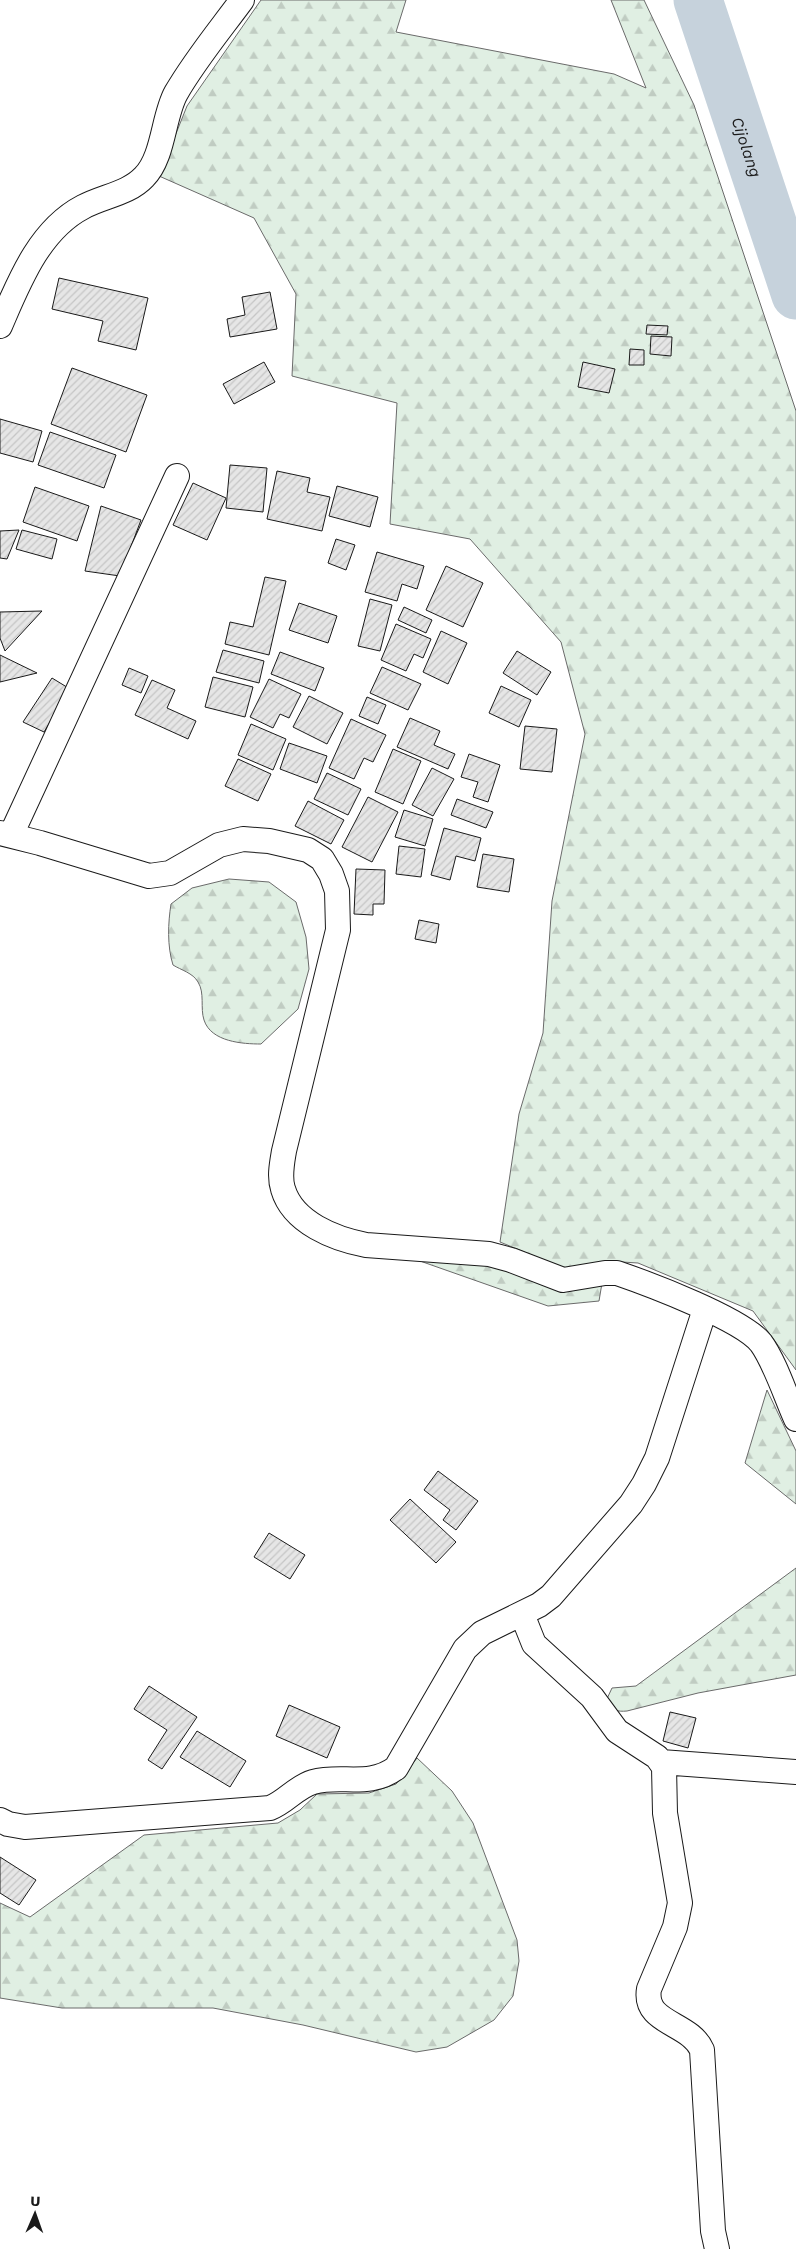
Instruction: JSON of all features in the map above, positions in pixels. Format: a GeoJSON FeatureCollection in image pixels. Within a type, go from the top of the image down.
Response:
{"type":"FeatureCollection","features":[{"type":"Feature","properties":{"kind":"street"},"geometry":{"type":"LineString","coordinates":[[0,326],[18,286],[48,235],[63,220],[83,207],[122,192],[144,177],[152,166],[175,94],[242,0]]}},
{"type":"Feature","properties":{"kind":"street"},"geometry":{"type":"LineString","coordinates":[[177,476],[6,834],[149,876],[170,873],[219,845],[238,840],[269,841],[308,850],[322,859],[331,874],[337,891],[339,910],[338,930],[284,1151],[283,1189],[291,1204],[308,1221],[346,1241],[366,1245],[489,1254],[511,1260],[556,1279],[563,1280],[605,1273],[618,1273],[705,1309],[735,1324],[760,1342],[796,1419]]}},
{"type":"Feature","properties":{"kind":"street"},"geometry":{"type":"LineString","coordinates":[[0,1820],[8,1824],[26,1827],[270,1808],[282,1804],[298,1789],[314,1782],[371,1780],[385,1776],[396,1768],[465,1649],[482,1633],[522,1614],[551,1596],[631,1504],[657,1458],[705,1309]]}},
{"type":"Feature","properties":{"kind":"street"},"geometry":{"type":"LineString","coordinates":[[522,1614],[529,1635],[538,1648],[592,1697],[617,1731],[661,1762],[666,1773],[666,1813],[680,1903],[675,1927],[647,1998],[649,2006],[654,2013],[693,2036],[702,2050],[713,2231],[717,2249]]}},
{"type":"Feature","properties":{"kind":"street"},"geometry":{"type":"LineString","coordinates":[[661,1762],[796,1772]]}},
{"type":"Feature","properties":{"kind":"green space"},"geometry":{"type":"Polygon","coordinates":[[[261,0],[406,0],[396,32],[614,74],[646,88],[611,0],[644,0],[694,105],[796,411],[796,1370],[753,1311],[638,1263],[606,1261],[570,1270],[554,1267],[534,1256],[500,1242],[519,1114],[543,1033],[552,901],[585,734],[561,642],[470,539],[390,524],[397,403],[292,376],[296,294],[254,218],[159,176],[187,106],[261,0]]]}},
{"type":"Feature","properties":{"kind":"green space"},"geometry":{"type":"Polygon","coordinates":[[[229,879],[269,882],[296,902],[306,937],[309,969],[298,1009],[261,1044],[228,1040],[213,1033],[204,1020],[201,991],[198,982],[190,974],[173,965],[171,958],[169,919],[171,904],[192,888],[229,879]]]}},
{"type":"Feature","properties":{"kind":"green space"},"geometry":{"type":"Polygon","coordinates":[[[438,1258],[602,1283],[599,1301],[548,1306],[420,1261],[438,1258]]]}},
{"type":"Feature","properties":{"kind":"green space"},"geometry":{"type":"Polygon","coordinates":[[[767,1390],[796,1451],[796,1504],[745,1463],[767,1390]]]}},
{"type":"Feature","properties":{"kind":"green space"},"geometry":{"type":"Polygon","coordinates":[[[796,1568],[796,1675],[698,1693],[627,1711],[615,1710],[605,1703],[612,1688],[636,1686],[796,1568]]]}},
{"type":"Feature","properties":{"kind":"green space"},"geometry":{"type":"Polygon","coordinates":[[[417,1758],[452,1791],[473,1823],[517,1940],[519,1961],[513,1996],[494,2020],[447,2047],[416,2052],[303,2025],[213,2008],[62,2008],[0,1998],[0,1903],[30,1917],[144,1835],[278,1823],[300,1810],[317,1794],[369,1793],[396,1784],[417,1758]]]}},
{"type":"Feature","properties":{"kind":"building"},"geometry":{"type":"Polygon","coordinates":[[[59,278],[148,298],[136,350],[98,341],[103,321],[52,309],[59,278]]]}},
{"type":"Feature","properties":{"kind":"building"},"geometry":{"type":"Polygon","coordinates":[[[270,292],[277,329],[230,337],[227,319],[245,315],[242,297],[270,292]]]}},
{"type":"Feature","properties":{"kind":"building"},"geometry":{"type":"Polygon","coordinates":[[[647,325],[668,326],[667,335],[646,334],[647,325]]]}},
{"type":"Feature","properties":{"kind":"building"},"geometry":{"type":"Polygon","coordinates":[[[651,336],[672,337],[671,356],[650,354],[651,336]]]}},
{"type":"Feature","properties":{"kind":"building"},"geometry":{"type":"Polygon","coordinates":[[[630,349],[644,350],[644,365],[629,365],[630,349]]]}},
{"type":"Feature","properties":{"kind":"building"},"geometry":{"type":"Polygon","coordinates":[[[264,362],[275,382],[234,404],[223,384],[264,362]]]}},
{"type":"Feature","properties":{"kind":"building"},"geometry":{"type":"Polygon","coordinates":[[[583,362],[615,369],[609,393],[578,387],[583,362]]]}},
{"type":"Feature","properties":{"kind":"building"},"geometry":{"type":"Polygon","coordinates":[[[72,368],[147,395],[126,452],[51,424],[72,368]]]}},
{"type":"Feature","properties":{"kind":"building"},"geometry":{"type":"Polygon","coordinates":[[[0,419],[42,431],[33,462],[0,453],[0,419]]]}},
{"type":"Feature","properties":{"kind":"building"},"geometry":{"type":"Polygon","coordinates":[[[50,432],[116,455],[104,488],[38,465],[50,432]]]}},
{"type":"Feature","properties":{"kind":"building"},"geometry":{"type":"Polygon","coordinates":[[[230,465],[267,468],[263,512],[226,508],[230,465]]]}},
{"type":"Feature","properties":{"kind":"building"},"geometry":{"type":"Polygon","coordinates":[[[277,471],[310,478],[307,492],[330,497],[322,531],[267,519],[277,471]]]}},
{"type":"Feature","properties":{"kind":"building"},"geometry":{"type":"Polygon","coordinates":[[[193,483],[226,498],[207,540],[173,525],[193,483]]]}},
{"type":"Feature","properties":{"kind":"building"},"geometry":{"type":"Polygon","coordinates":[[[337,486],[378,497],[370,527],[329,516],[337,486]]]}},
{"type":"Feature","properties":{"kind":"building"},"geometry":{"type":"Polygon","coordinates":[[[35,487],[89,506],[77,541],[23,522],[35,487]]]}},
{"type":"Feature","properties":{"kind":"building"},"geometry":{"type":"Polygon","coordinates":[[[101,506],[141,520],[120,576],[85,571],[101,506]]]}},
{"type":"Feature","properties":{"kind":"building"},"geometry":{"type":"Polygon","coordinates":[[[19,530],[7,559],[0,558],[0,531],[19,530]]]}},
{"type":"Feature","properties":{"kind":"building"},"geometry":{"type":"Polygon","coordinates":[[[22,530],[57,539],[52,559],[16,549],[22,530]]]}},
{"type":"Feature","properties":{"kind":"building"},"geometry":{"type":"Polygon","coordinates":[[[336,539],[355,545],[346,570],[328,563],[336,539]]]}},
{"type":"Feature","properties":{"kind":"building"},"geometry":{"type":"Polygon","coordinates":[[[377,552],[424,566],[417,589],[402,584],[397,601],[365,592],[377,552]]]}},
{"type":"Feature","properties":{"kind":"building"},"geometry":{"type":"Polygon","coordinates":[[[446,566],[483,583],[463,627],[426,610],[446,566]]]}},
{"type":"Feature","properties":{"kind":"building"},"geometry":{"type":"Polygon","coordinates":[[[265,577],[286,581],[269,655],[225,644],[230,622],[253,627],[265,577]]]}},
{"type":"Feature","properties":{"kind":"building"},"geometry":{"type":"Polygon","coordinates":[[[370,599],[392,605],[380,651],[358,646],[370,599]]]}},
{"type":"Feature","properties":{"kind":"building"},"geometry":{"type":"Polygon","coordinates":[[[299,603],[337,616],[328,643],[289,630],[299,603]]]}},
{"type":"Feature","properties":{"kind":"building"},"geometry":{"type":"Polygon","coordinates":[[[404,607],[432,620],[426,633],[398,620],[404,607]]]}},
{"type":"Feature","properties":{"kind":"building"},"geometry":{"type":"Polygon","coordinates":[[[42,611],[5,651],[0,638],[0,612],[42,611]]]}},
{"type":"Feature","properties":{"kind":"building"},"geometry":{"type":"Polygon","coordinates":[[[396,624],[431,639],[423,658],[414,654],[406,671],[381,660],[396,624]]]}},
{"type":"Feature","properties":{"kind":"building"},"geometry":{"type":"Polygon","coordinates":[[[441,631],[467,643],[448,684],[423,672],[441,631]]]}},
{"type":"Feature","properties":{"kind":"building"},"geometry":{"type":"Polygon","coordinates":[[[223,650],[264,661],[259,683],[216,672],[223,650]]]}},
{"type":"Feature","properties":{"kind":"building"},"geometry":{"type":"Polygon","coordinates":[[[517,651],[551,672],[537,695],[503,673],[517,651]]]}},
{"type":"Feature","properties":{"kind":"building"},"geometry":{"type":"Polygon","coordinates":[[[280,652],[324,668],[315,691],[271,674],[280,652]]]}},
{"type":"Feature","properties":{"kind":"building"},"geometry":{"type":"Polygon","coordinates":[[[0,655],[37,673],[0,682],[0,655]]]}},
{"type":"Feature","properties":{"kind":"building"},"geometry":{"type":"Polygon","coordinates":[[[382,667],[421,684],[408,710],[370,693],[382,667]]]}},
{"type":"Feature","properties":{"kind":"building"},"geometry":{"type":"Polygon","coordinates":[[[129,668],[148,676],[141,693],[122,685],[129,668]]]}},
{"type":"Feature","properties":{"kind":"building"},"geometry":{"type":"Polygon","coordinates":[[[213,677],[253,687],[245,717],[205,707],[213,677]]]}},
{"type":"Feature","properties":{"kind":"building"},"geometry":{"type":"Polygon","coordinates":[[[52,678],[70,689],[44,732],[23,722],[52,678]]]}},
{"type":"Feature","properties":{"kind":"building"},"geometry":{"type":"Polygon","coordinates":[[[269,679],[301,694],[289,718],[280,714],[273,728],[250,717],[269,679]]]}},
{"type":"Feature","properties":{"kind":"building"},"geometry":{"type":"Polygon","coordinates":[[[152,680],[175,690],[167,708],[196,721],[188,739],[135,715],[152,680]]]}},
{"type":"Feature","properties":{"kind":"building"},"geometry":{"type":"Polygon","coordinates":[[[501,686],[531,700],[519,727],[489,713],[501,686]]]}},
{"type":"Feature","properties":{"kind":"building"},"geometry":{"type":"Polygon","coordinates":[[[309,696],[343,713],[327,744],[293,727],[309,696]]]}},
{"type":"Feature","properties":{"kind":"building"},"geometry":{"type":"Polygon","coordinates":[[[367,697],[386,705],[378,724],[359,716],[367,697]]]}},
{"type":"Feature","properties":{"kind":"building"},"geometry":{"type":"Polygon","coordinates":[[[410,718],[440,731],[434,745],[455,754],[448,769],[397,747],[410,718]]]}},
{"type":"Feature","properties":{"kind":"building"},"geometry":{"type":"Polygon","coordinates":[[[351,719],[386,735],[373,762],[364,758],[354,779],[329,768],[351,719]]]}},
{"type":"Feature","properties":{"kind":"building"},"geometry":{"type":"Polygon","coordinates":[[[251,724],[286,739],[273,770],[238,755],[251,724]]]}},
{"type":"Feature","properties":{"kind":"building"},"geometry":{"type":"Polygon","coordinates":[[[525,726],[557,729],[552,772],[520,769],[525,726]]]}},
{"type":"Feature","properties":{"kind":"building"},"geometry":{"type":"Polygon","coordinates":[[[289,743],[327,756],[317,783],[280,769],[289,743]]]}},
{"type":"Feature","properties":{"kind":"building"},"geometry":{"type":"Polygon","coordinates":[[[393,749],[421,761],[403,804],[375,792],[393,749]]]}},
{"type":"Feature","properties":{"kind":"building"},"geometry":{"type":"Polygon","coordinates":[[[469,754],[500,765],[488,802],[473,797],[478,782],[461,777],[469,754]]]}},
{"type":"Feature","properties":{"kind":"building"},"geometry":{"type":"Polygon","coordinates":[[[238,759],[271,774],[258,801],[225,786],[238,759]]]}},
{"type":"Feature","properties":{"kind":"building"},"geometry":{"type":"Polygon","coordinates":[[[432,768],[454,779],[433,816],[412,805],[432,768]]]}},
{"type":"Feature","properties":{"kind":"building"},"geometry":{"type":"Polygon","coordinates":[[[327,773],[361,789],[348,815],[314,799],[327,773]]]}},
{"type":"Feature","properties":{"kind":"building"},"geometry":{"type":"Polygon","coordinates":[[[368,797],[398,812],[372,862],[342,847],[368,797]]]}},
{"type":"Feature","properties":{"kind":"building"},"geometry":{"type":"Polygon","coordinates":[[[457,799],[493,812],[486,828],[451,815],[457,799]]]}},
{"type":"Feature","properties":{"kind":"building"},"geometry":{"type":"Polygon","coordinates":[[[308,801],[344,820],[331,844],[295,826],[308,801]]]}},
{"type":"Feature","properties":{"kind":"building"},"geometry":{"type":"Polygon","coordinates":[[[404,810],[433,819],[425,846],[395,837],[404,810]]]}},
{"type":"Feature","properties":{"kind":"building"},"geometry":{"type":"Polygon","coordinates":[[[444,828],[481,838],[475,861],[456,856],[450,880],[431,875],[444,828]]]}},
{"type":"Feature","properties":{"kind":"building"},"geometry":{"type":"Polygon","coordinates":[[[399,846],[425,849],[421,877],[396,874],[399,846]]]}},
{"type":"Feature","properties":{"kind":"building"},"geometry":{"type":"Polygon","coordinates":[[[483,854],[514,859],[509,892],[477,887],[483,854]]]}},
{"type":"Feature","properties":{"kind":"building"},"geometry":{"type":"Polygon","coordinates":[[[356,869],[385,870],[384,904],[373,904],[373,915],[354,914],[356,869]]]}},
{"type":"Feature","properties":{"kind":"building"},"geometry":{"type":"Polygon","coordinates":[[[419,920],[439,924],[436,943],[415,939],[419,920]]]}},
{"type":"Feature","properties":{"kind":"building"},"geometry":{"type":"Polygon","coordinates":[[[438,1471],[478,1501],[456,1530],[443,1520],[450,1510],[424,1490],[438,1471]]]}},
{"type":"Feature","properties":{"kind":"building"},"geometry":{"type":"Polygon","coordinates":[[[410,1499],[456,1542],[436,1563],[390,1520],[410,1499]]]}},
{"type":"Feature","properties":{"kind":"building"},"geometry":{"type":"Polygon","coordinates":[[[269,1533],[305,1555],[290,1579],[254,1557],[269,1533]]]}},
{"type":"Feature","properties":{"kind":"building"},"geometry":{"type":"Polygon","coordinates":[[[149,1686],[197,1717],[162,1769],[148,1760],[167,1730],[134,1709],[149,1686]]]}},
{"type":"Feature","properties":{"kind":"building"},"geometry":{"type":"Polygon","coordinates":[[[289,1705],[340,1727],[327,1758],[276,1736],[289,1705]]]}},
{"type":"Feature","properties":{"kind":"building"},"geometry":{"type":"Polygon","coordinates":[[[670,1712],[696,1718],[688,1748],[663,1741],[670,1712]]]}},
{"type":"Feature","properties":{"kind":"building"},"geometry":{"type":"Polygon","coordinates":[[[197,1731],[246,1761],[230,1787],[180,1757],[197,1731]]]}},
{"type":"Feature","properties":{"kind":"building"},"geometry":{"type":"Polygon","coordinates":[[[0,1857],[36,1880],[19,1905],[0,1893],[0,1857]]]}},
{"type":"Feature","properties":{"kind":"waterway","name":"Cijolang"},"geometry":{"type":"LineString","coordinates":[[698,0],[796,295]]}}]}
